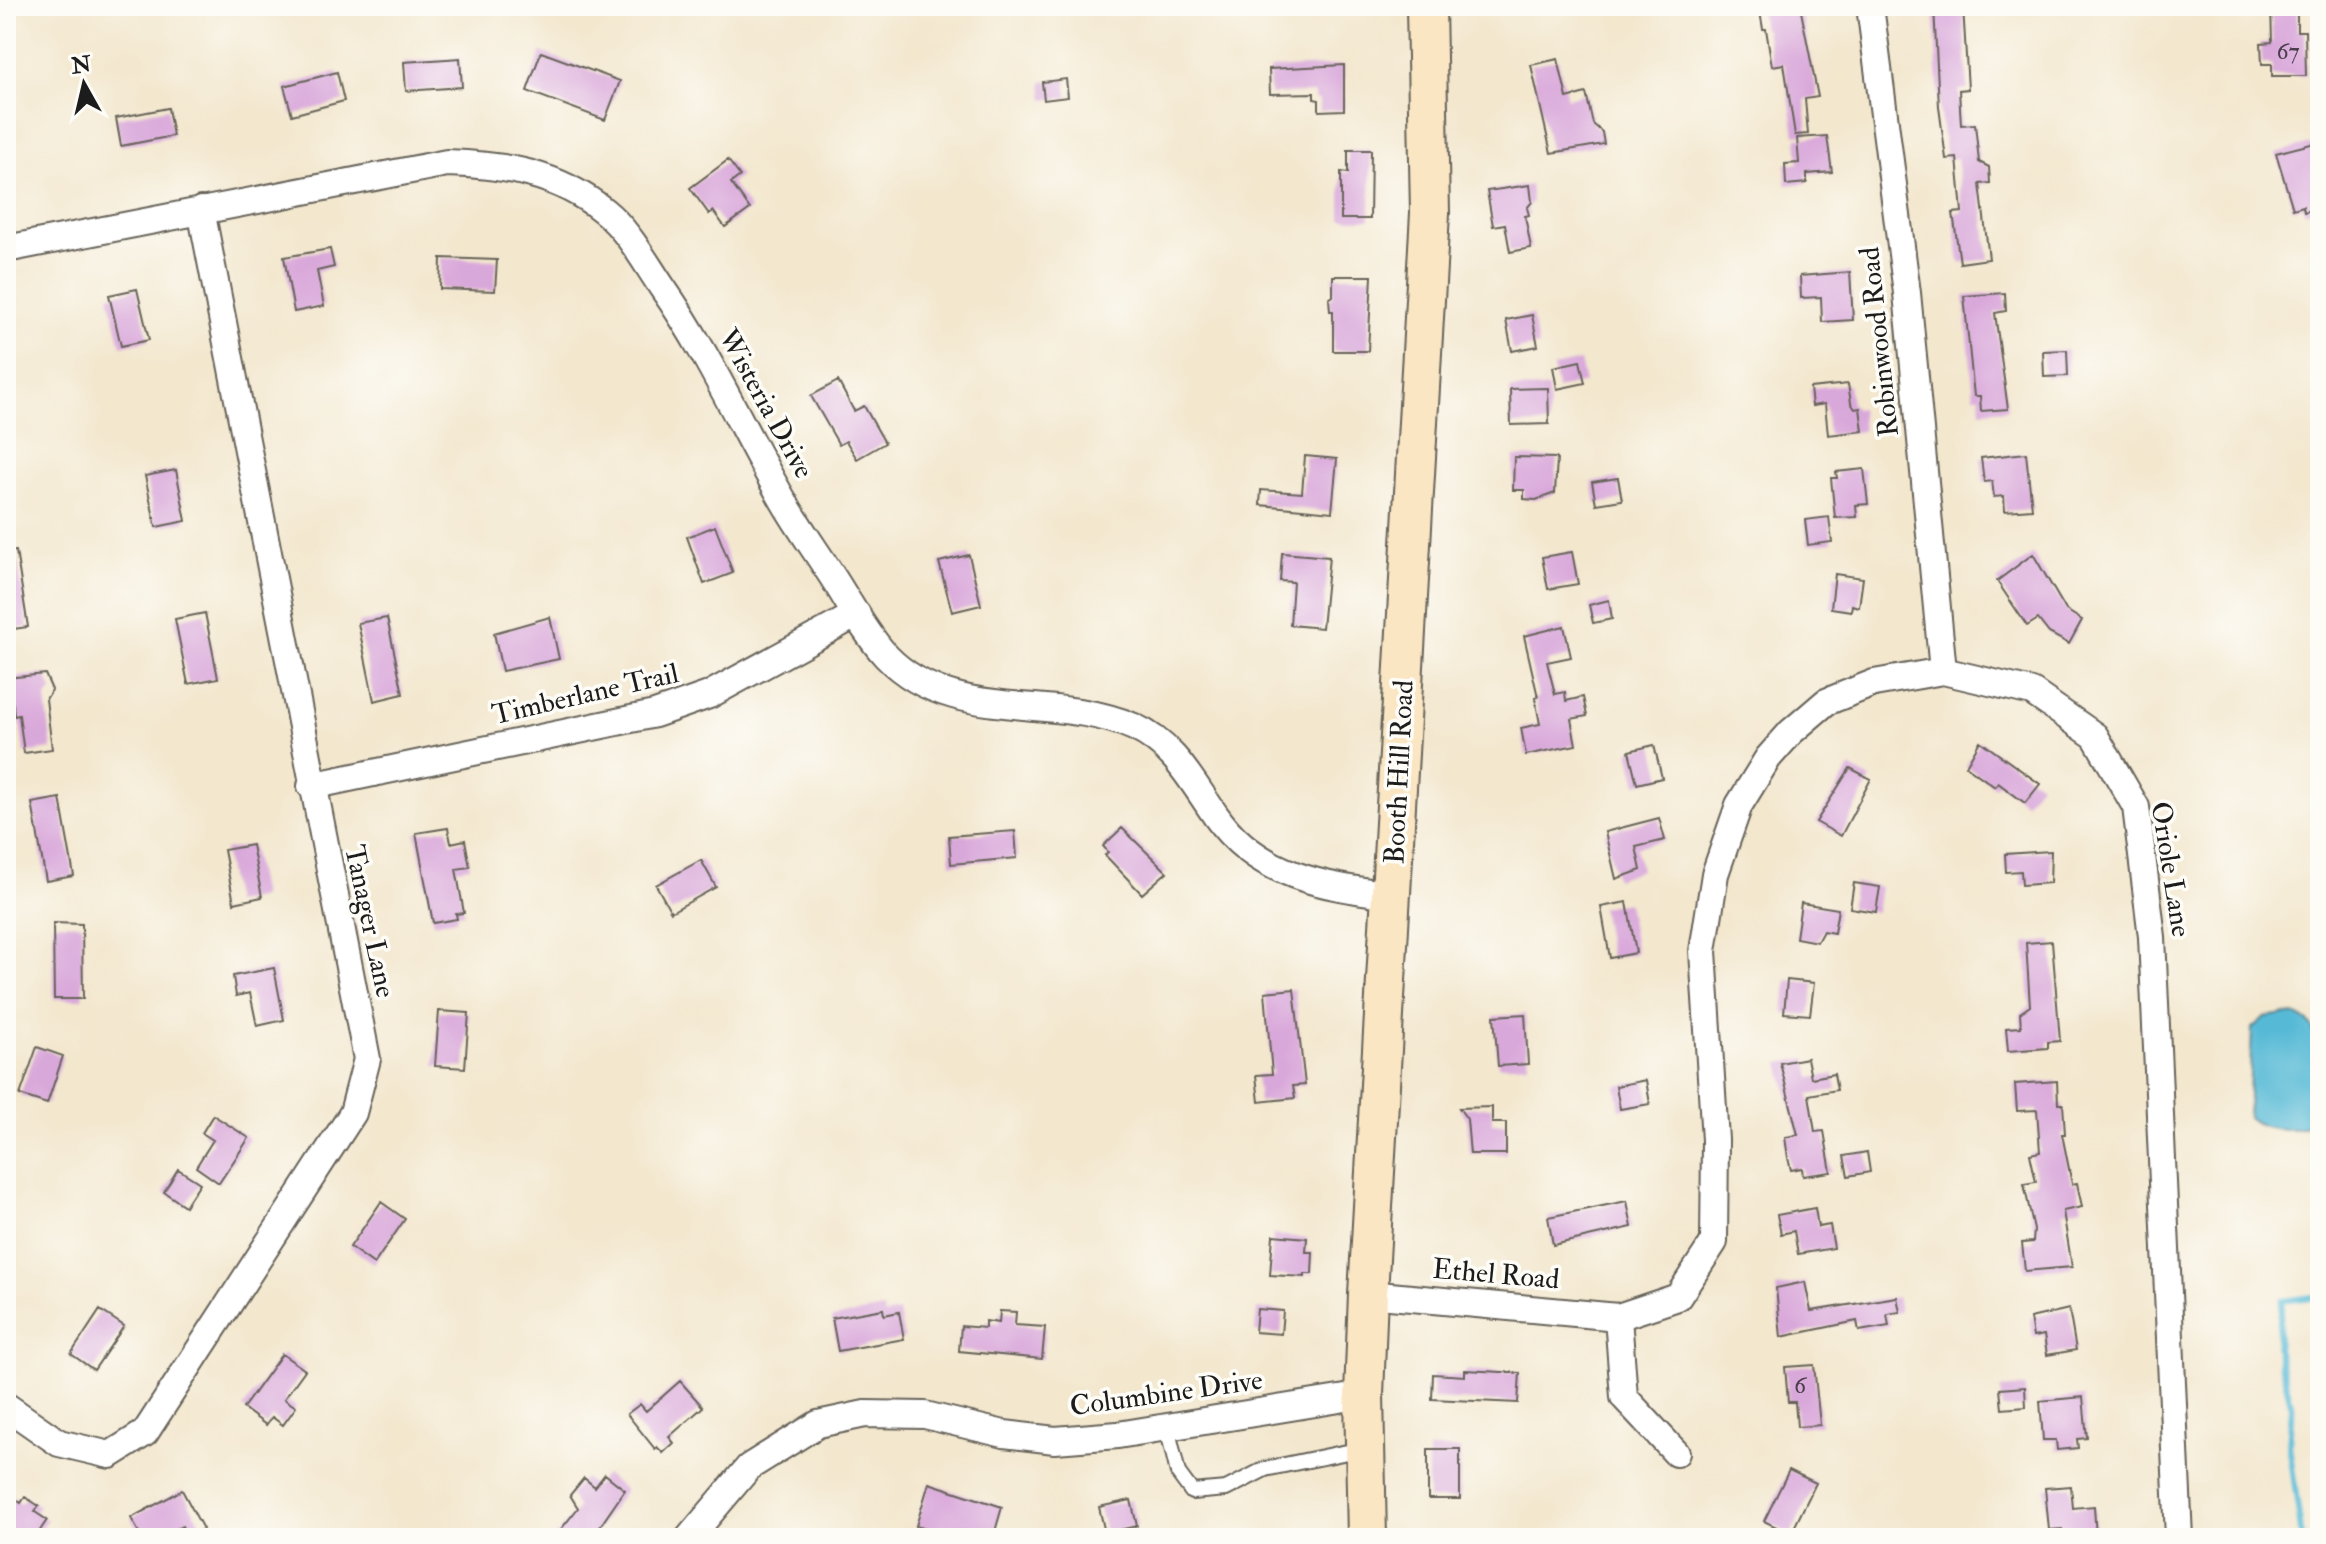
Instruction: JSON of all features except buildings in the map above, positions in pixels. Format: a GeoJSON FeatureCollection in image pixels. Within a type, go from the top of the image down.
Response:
{"type":"FeatureCollection","features":[{"type":"Feature","properties":{"kind":"street","name":"Booth Hill Road"},"geometry":{"type":"LineString","coordinates":[[1367,1538],[1364,1395],[1368,1294],[1430,213],[1426,6]]}},
{"type":"Feature","properties":{"kind":"street","name":"Robinwood Road"},"geometry":{"type":"LineString","coordinates":[[1870,6],[1907,293],[1943,671]]}},
{"type":"Feature","properties":{"kind":"street","name":"Wisteria Drive"},"geometry":{"type":"LineString","coordinates":[[6,249],[447,163],[490,164],[533,172],[569,189],[605,212],[676,307],[784,501],[883,653],[908,677],[950,696],[1016,707],[1091,713],[1136,728],[1164,746],[1217,818],[1251,854],[1281,872],[1332,887],[1391,895]]}},
{"type":"Feature","properties":{"kind":"street","name":"Tanager Lane"},"geometry":{"type":"LineString","coordinates":[[6,1406],[59,1443],[110,1455],[145,1433],[353,1113],[367,1059],[311,786],[201,210]]}},
{"type":"Feature","properties":{"kind":"street","name":"Timberlane Trail"},"geometry":{"type":"LineString","coordinates":[[311,786],[655,714],[709,695],[857,614]]}},
{"type":"Feature","properties":{"kind":"street","name":"Oriole Lane"},"geometry":{"type":"LineString","coordinates":[[1618,1317],[1678,1297],[1714,1242],[1715,1140],[1703,951],[1715,874],[1739,805],[1768,758],[1791,732],[1826,702],[1874,683],[1943,671],[2032,692],[2095,736],[2136,807],[2152,937],[2179,1538]]}},
{"type":"Feature","properties":{"kind":"street","name":"Ethel Road"},"geometry":{"type":"LineString","coordinates":[[1368,1294],[1618,1317]]}},
{"type":"Feature","properties":{"kind":"street"},"geometry":{"type":"LineString","coordinates":[[1618,1317],[1624,1397],[1676,1453]]}},
{"type":"Feature","properties":{"kind":"street","name":"Columbine Drive"},"geometry":{"type":"LineString","coordinates":[[689,1538],[749,1467],[818,1424],[865,1414],[925,1415],[1004,1434],[1055,1440],[1167,1427],[1364,1395]]}},
{"type":"Feature","properties":{"kind":"lane"},"geometry":{"type":"LineString","coordinates":[[1167,1427],[1178,1473],[1192,1492],[1226,1489],[1265,1469],[1365,1448]]}},
{"type":"Feature","properties":{"kind":"water"},"geometry":{"type":"Polygon","coordinates":[[[2284,1014],[2308,1022],[2319,1054],[2320,1122],[2293,1129],[2263,1126],[2248,1117],[2252,1028],[2265,1017],[2284,1014]]]}},
{"type":"Feature","properties":{"kind":"waterway"},"geometry":{"type":"LineString","coordinates":[[2302,1538],[2289,1444],[2292,1407],[2277,1348],[2282,1301],[2320,1296]]}}]}
